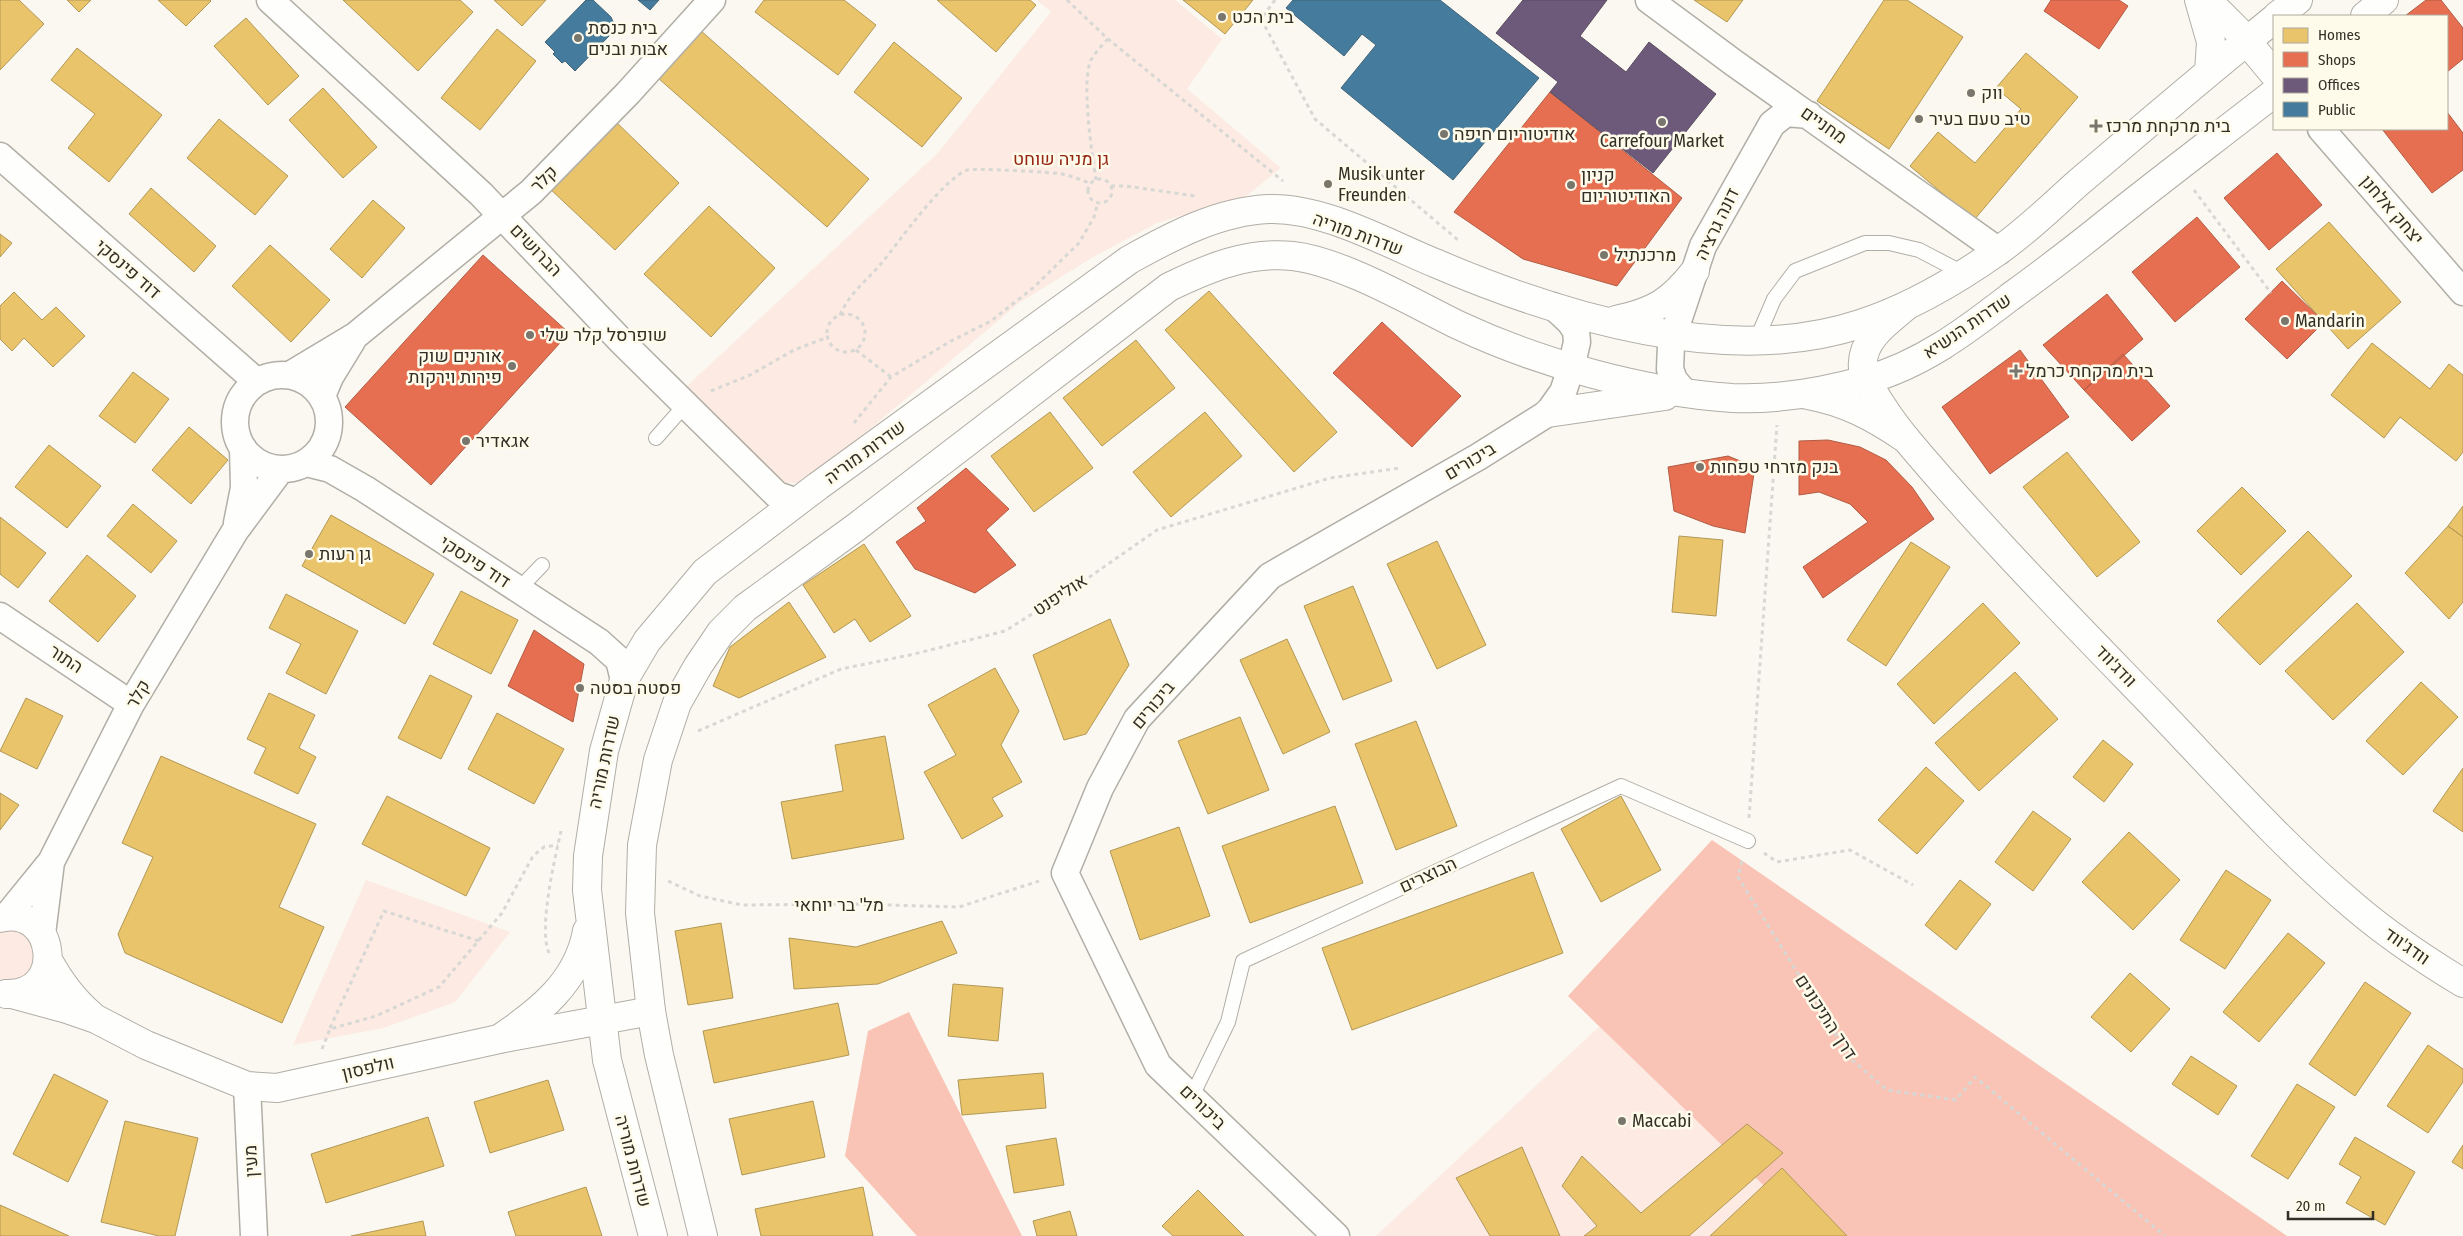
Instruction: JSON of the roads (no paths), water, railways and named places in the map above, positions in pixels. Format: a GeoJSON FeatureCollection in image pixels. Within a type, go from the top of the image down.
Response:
{"type":"FeatureCollection","features":[{"type":"Feature","properties":{"kind":"main road"},"geometry":{"type":"LineString","coordinates":[[2199,0],[2211,42],[2209,72]]}},
{"type":"Feature","properties":{"kind":"main road"},"geometry":{"type":"LineString","coordinates":[[2207,0],[2247,41],[2273,73]]}},
{"type":"Feature","properties":{"kind":"main road"},"geometry":{"type":"LineString","coordinates":[[2278,15],[2298,0]]}},
{"type":"Feature","properties":{"kind":"main road"},"geometry":{"type":"LineString","coordinates":[[2366,15],[2384,0]]}},
{"type":"Feature","properties":{"kind":"main road"},"geometry":{"type":"LineString","coordinates":[[1674,334],[1722,341],[1799,338],[1860,325],[1908,306],[1999,251],[2273,20]]}},
{"type":"Feature","properties":{"kind":"main road","name":"שדרות הנשיא"},"geometry":{"type":"LineString","coordinates":[[1571,368],[1685,393],[1734,398],[1804,394],[1868,379],[1912,362],[1966,330],[2273,94]]}},
{"type":"Feature","properties":{"kind":"main road","name":"שדרות מוריה"},"geometry":{"type":"LineString","coordinates":[[653,1236],[606,1060],[589,917],[588,856],[604,751],[624,680],[647,641],[705,572],[797,502],[1129,260],[1173,236],[1242,213],[1270,209],[1289,211],[1337,222],[1479,283],[1552,306],[1610,321],[1674,334]]}},
{"type":"Feature","properties":{"kind":"main road"},"geometry":{"type":"LineString","coordinates":[[704,1236],[659,1055],[651,1011],[640,913],[639,878],[642,845],[658,760],[677,703],[698,666],[721,632],[745,608],[855,528],[1169,287],[1230,261],[1263,256],[1291,256],[1314,260],[1341,269],[1495,341],[1571,368]]}},
{"type":"Feature","properties":{"kind":"main road"},"geometry":{"type":"LineString","coordinates":[[1610,321],[1635,316],[1666,302],[1676,294],[1695,271]]}},
{"type":"Feature","properties":{"kind":"main road","name":"וודג'ווד"},"geometry":{"type":"LineString","coordinates":[[1908,306],[1879,328],[1866,353],[1863,368],[1876,396],[1906,439],[2034,581],[2295,853],[2354,907],[2407,948],[2463,983]]}},
{"type":"Feature","properties":{"kind":"main road"},"geometry":{"type":"LineString","coordinates":[[1548,413],[1685,393]]}},
{"type":"Feature","properties":{"kind":"main road"},"geometry":{"type":"LineString","coordinates":[[1804,394],[1835,401],[1875,418],[1906,439]]}},
{"type":"Feature","properties":{"kind":"main road"},"geometry":{"type":"LineString","coordinates":[[4,917],[20,918],[33,924],[42,934]]}},
{"type":"Feature","properties":{"kind":"main road"},"geometry":{"type":"LineString","coordinates":[[499,1039],[547,1003],[567,981],[585,946],[589,917]]}},
{"type":"Feature","properties":{"kind":"main road","name":"וולפסון"},"geometry":{"type":"LineString","coordinates":[[42,934],[48,947],[48,960],[60,983],[74,1001],[96,1019]]}},
{"type":"Feature","properties":{"kind":"main road"},"geometry":{"type":"LineString","coordinates":[[6,993],[24,992],[36,984],[44,973],[48,960]]}},
{"type":"Feature","properties":{"kind":"main road","name":"וולפסון"},"geometry":{"type":"LineString","coordinates":[[6,993],[67,1008],[96,1019],[146,1045],[247,1086],[277,1088],[499,1039],[651,1011]]}},
{"type":"Feature","properties":{"kind":"street","name":"הברושים"},"geometry":{"type":"LineString","coordinates":[[270,0],[297,9],[504,216],[683,403],[777,495],[797,502]]}},
{"type":"Feature","properties":{"kind":"street","name":"קלר"},"geometry":{"type":"LineString","coordinates":[[290,375],[355,336],[504,216],[531,192],[628,93],[712,0]]}},
{"type":"Feature","properties":{"kind":"street","name":"מחניים"},"geometry":{"type":"LineString","coordinates":[[1649,0],[1734,63],[1810,115],[1999,251]]}},
{"type":"Feature","properties":{"kind":"street"},"geometry":{"type":"LineString","coordinates":[[1734,63],[1752,82],[1760,97],[1764,114],[1764,135]]}},
{"type":"Feature","properties":{"kind":"street","name":"דונה גרציה"},"geometry":{"type":"LineString","coordinates":[[1685,393],[1674,380],[1670,369],[1671,345],[1703,246],[1764,135],[1780,115],[1793,112],[1810,115]]}},
{"type":"Feature","properties":{"kind":"street","name":"יצחק אלחנן"},"geometry":{"type":"LineString","coordinates":[[2322,130],[2463,292]]}},
{"type":"Feature","properties":{"kind":"street","name":"דוד פינסקי"},"geometry":{"type":"LineString","coordinates":[[0,156],[256,381]]}},
{"type":"Feature","properties":{"kind":"street","name":"ביכורים"},"geometry":{"type":"LineString","coordinates":[[1336,1236],[1158,1064],[1065,873],[1100,788],[1137,719],[1270,576],[1478,457],[1548,413],[1563,392],[1577,342],[1576,331],[1563,314],[1552,306]]}},
{"type":"Feature","properties":{"kind":"street","name":"קלר"},"geometry":{"type":"LineString","coordinates":[[322,396],[330,377],[355,336]]}},
{"type":"Feature","properties":{"kind":"street"},"geometry":{"type":"LineString","coordinates":[[279,374],[290,375],[312,384],[322,396],[329,412],[329,429],[324,445],[306,462],[297,467],[280,469],[264,466],[248,454],[238,441],[234,423],[236,406],[244,392],[256,381],[279,374]]}},
{"type":"Feature","properties":{"kind":"street","name":"קלר"},"geometry":{"type":"LineString","coordinates":[[236,532],[244,488],[243,448]]}},
{"type":"Feature","properties":{"kind":"street","name":"דוד פינסקי"},"geometry":{"type":"LineString","coordinates":[[306,462],[330,469],[365,489],[612,652],[619,660],[624,680]]}},
{"type":"Feature","properties":{"kind":"street","name":"קלר"},"geometry":{"type":"LineString","coordinates":[[4,917],[51,862],[131,704],[236,532],[280,469]]}},
{"type":"Feature","properties":{"kind":"street","name":"התור"},"geometry":{"type":"LineString","coordinates":[[0,616],[131,704]]}},
{"type":"Feature","properties":{"kind":"street","name":"קלר"},"geometry":{"type":"LineString","coordinates":[[42,934],[51,862]]}},
{"type":"Feature","properties":{"kind":"street","name":"מעין"},"geometry":{"type":"LineString","coordinates":[[247,1086],[254,1236]]}},
{"type":"Feature","properties":{"kind":"lane"},"geometry":{"type":"LineString","coordinates":[[1756,341],[1774,299],[1796,272],[1865,243],[1889,243],[1919,250],[1963,273]]}},
{"type":"Feature","properties":{"kind":"lane"},"geometry":{"type":"LineString","coordinates":[[656,438],[683,403]]}},
{"type":"Feature","properties":{"kind":"lane"},"geometry":{"type":"LineString","coordinates":[[518,590],[542,565]]}},
{"type":"Feature","properties":{"kind":"lane","name":"הבוצרים"},"geometry":{"type":"LineString","coordinates":[[1192,1096],[1228,1022],[1243,961],[1612,790],[1621,786],[1748,841]]}},
{"type":"Feature","properties":{"kind":"place","name":"בית הכט"},"geometry":{"type":"Point","coordinates":[1222,17]}},
{"type":"Feature","properties":{"kind":"place","name":"בית כנסת אבות ובנים"},"geometry":{"type":"Point","coordinates":[578,38]}},
{"type":"Feature","properties":{"kind":"place","name":"ווק"},"geometry":{"type":"Point","coordinates":[1971,93]}},
{"type":"Feature","properties":{"kind":"place","name":"טיב טעם בעיר"},"geometry":{"type":"Point","coordinates":[1919,119]}},
{"type":"Feature","properties":{"kind":"place","name":"Carrefour Market"},"geometry":{"type":"Point","coordinates":[1662,122]}},
{"type":"Feature","properties":{"kind":"place","name":"בית מרקחת מרכז"},"geometry":{"type":"Point","coordinates":[2096,126]}},
{"type":"Feature","properties":{"kind":"place","name":"אודיטוריום חיפה"},"geometry":{"type":"Point","coordinates":[1444,134]}},
{"type":"Feature","properties":{"kind":"place","name":"Musik unter Freunden"},"geometry":{"type":"Point","coordinates":[1328,184]}},
{"type":"Feature","properties":{"kind":"place","name":"קניון האודיטוריום"},"geometry":{"type":"Point","coordinates":[1571,185]}},
{"type":"Feature","properties":{"kind":"place","name":"מרכנתיל"},"geometry":{"type":"Point","coordinates":[1604,255]}},
{"type":"Feature","properties":{"kind":"place","name":"Mandarin"},"geometry":{"type":"Point","coordinates":[2285,321]}},
{"type":"Feature","properties":{"kind":"place","name":"שופרסל קלר שלי"},"geometry":{"type":"Point","coordinates":[530,335]}},
{"type":"Feature","properties":{"kind":"place","name":"אורנים שוק פירות וירקות"},"geometry":{"type":"Point","coordinates":[512,366]}},
{"type":"Feature","properties":{"kind":"place","name":"בית מרקחת כרמל"},"geometry":{"type":"Point","coordinates":[2016,371]}},
{"type":"Feature","properties":{"kind":"place","name":"אגאדיר"},"geometry":{"type":"Point","coordinates":[466,441]}},
{"type":"Feature","properties":{"kind":"place","name":"בנק מזרחי טפחות"},"geometry":{"type":"Point","coordinates":[1700,467]}},
{"type":"Feature","properties":{"kind":"place","name":"גן רעות"},"geometry":{"type":"Point","coordinates":[309,554]}},
{"type":"Feature","properties":{"kind":"place","name":"פסטה בסטה"},"geometry":{"type":"Point","coordinates":[580,688]}},
{"type":"Feature","properties":{"kind":"place","name":"Maccabi"},"geometry":{"type":"Point","coordinates":[1622,1121]}},
{"type":"Feature","properties":{"kind":"park label","name":"גן מניה שוחט"},"geometry":{"type":"Point","coordinates":[1061,159]}}]}
